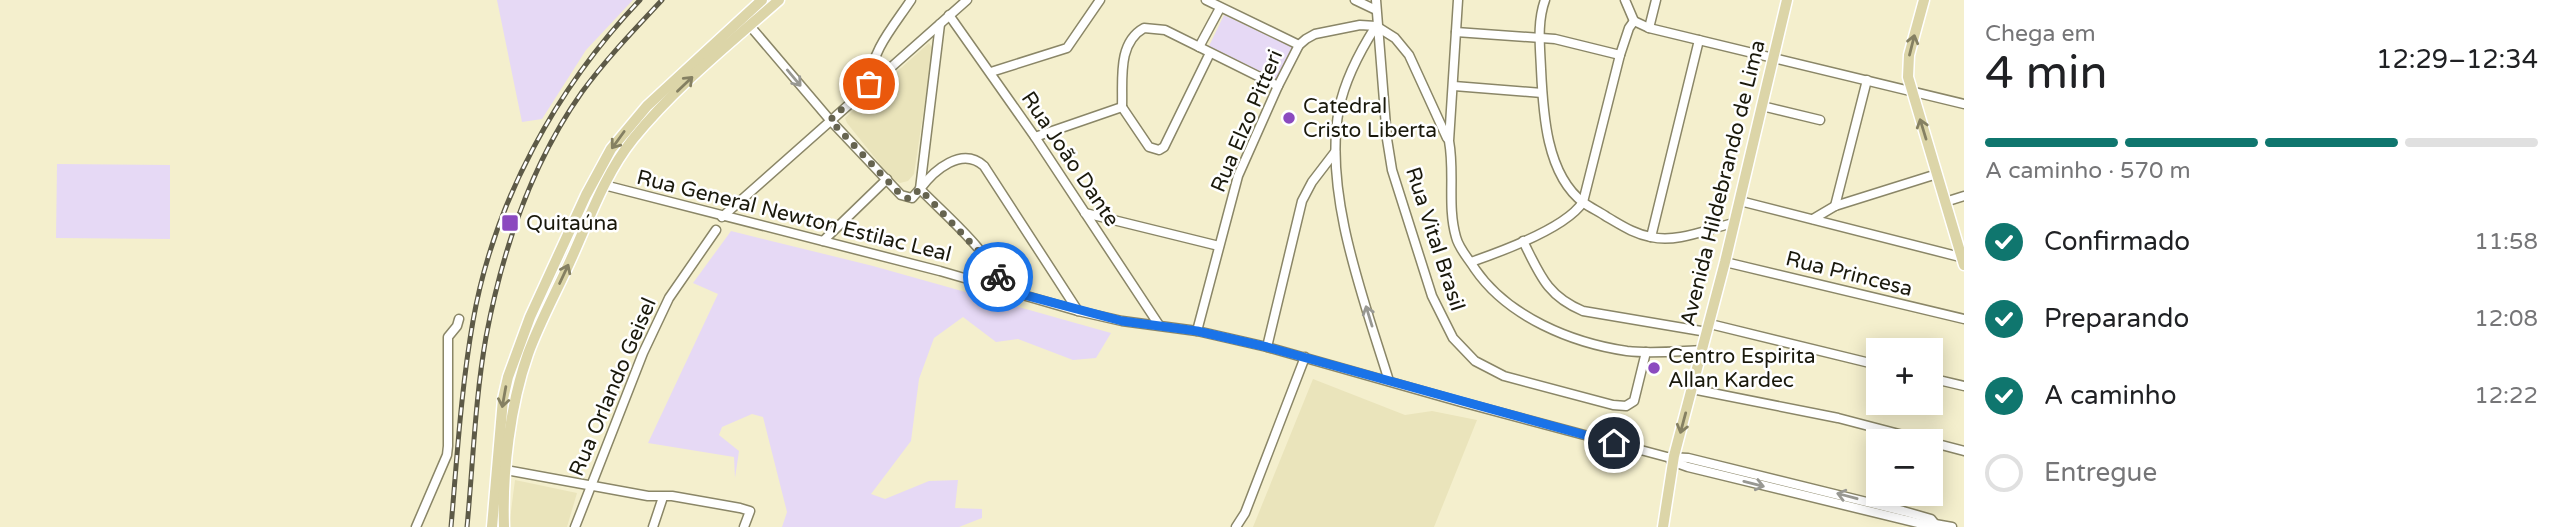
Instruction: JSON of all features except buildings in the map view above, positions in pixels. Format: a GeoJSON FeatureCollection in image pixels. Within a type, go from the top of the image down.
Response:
{"type":"FeatureCollection","features":[{"type":"Feature","properties":{"kind":"main road"},"geometry":{"type":"LineString","coordinates":[[492,527],[503,399],[508,377],[530,317],[586,194],[611,149],[640,113],[762,0]]}},
{"type":"Feature","properties":{"kind":"main road"},"geometry":{"type":"LineString","coordinates":[[504,527],[506,470],[517,396],[526,360],[604,185],[618,161],[649,120],[703,67],[779,0]]}},
{"type":"Feature","properties":{"kind":"main road","name":"Avenida Hildebrando de Lima"},"geometry":{"type":"LineString","coordinates":[[1674,459],[1709,328],[1787,0]]}},
{"type":"Feature","properties":{"kind":"main road"},"geometry":{"type":"LineString","coordinates":[[1924,0],[1909,55],[1908,72],[1963,260]]}},
{"type":"Feature","properties":{"kind":"main road"},"geometry":{"type":"LineString","coordinates":[[750,26],[753,8]]}},
{"type":"Feature","properties":{"kind":"main road"},"geometry":{"type":"LineString","coordinates":[[1663,527],[1674,459]]}},
{"type":"Feature","properties":{"kind":"main road"},"geometry":{"type":"LineString","coordinates":[[1669,527],[1674,459]]}},
{"type":"Feature","properties":{"kind":"street"},"geometry":{"type":"LineString","coordinates":[[869,84],[879,47],[911,0]]}},
{"type":"Feature","properties":{"kind":"street"},"geometry":{"type":"LineString","coordinates":[[722,217],[967,0]]}},
{"type":"Feature","properties":{"kind":"street"},"geometry":{"type":"LineString","coordinates":[[991,72],[1068,48],[1100,0]]}},
{"type":"Feature","properties":{"kind":"street"},"geometry":{"type":"LineString","coordinates":[[1206,0],[1299,45]]}},
{"type":"Feature","properties":{"kind":"street"},"geometry":{"type":"LineString","coordinates":[[1355,0],[1376,10]]}},
{"type":"Feature","properties":{"kind":"street","name":"Rua Vital Brasil"},"geometry":{"type":"LineString","coordinates":[[1376,0],[1392,170],[1432,296],[1452,338],[1475,361],[1504,376],[1613,405],[1626,406],[1634,401],[1646,352]]}},
{"type":"Feature","properties":{"kind":"street"},"geometry":{"type":"LineString","coordinates":[[1458,0],[1449,141],[1452,213],[1455,235],[1471,262],[1492,290],[1510,304],[1539,323],[1568,337],[1608,348],[1646,352],[1702,350]]}},
{"type":"Feature","properties":{"kind":"street"},"geometry":{"type":"LineString","coordinates":[[1545,0],[1541,13],[1540,37],[1542,93],[1548,135],[1567,184],[1583,202],[1625,228],[1651,237],[1665,239],[1684,236],[1734,223]]}},
{"type":"Feature","properties":{"kind":"street"},"geometry":{"type":"LineString","coordinates":[[1625,0],[1634,21],[1649,28],[1964,104]]}},
{"type":"Feature","properties":{"kind":"street"},"geometry":{"type":"LineString","coordinates":[[1649,28],[1656,0]]}},
{"type":"Feature","properties":{"kind":"street"},"geometry":{"type":"LineString","coordinates":[[1199,47],[1220,8]]}},
{"type":"Feature","properties":{"kind":"street","name":"Rua João Dante"},"geometry":{"type":"LineString","coordinates":[[949,15],[991,72],[1159,325]]}},
{"type":"Feature","properties":{"kind":"street"},"geometry":{"type":"LineString","coordinates":[[1471,262],[1555,225],[1583,202],[1620,55],[1634,21]]}},
{"type":"Feature","properties":{"kind":"street"},"geometry":{"type":"LineString","coordinates":[[920,189],[940,24]]}},
{"type":"Feature","properties":{"kind":"street","name":"Rua Elzo Pitteri"},"geometry":{"type":"LineString","coordinates":[[1197,331],[1238,176],[1299,45],[1315,34],[1360,24],[1377,26]]}},
{"type":"Feature","properties":{"kind":"street"},"geometry":{"type":"LineString","coordinates":[[750,26],[830,120],[904,197],[912,198],[930,177],[965,156],[984,166],[1078,311]]}},
{"type":"Feature","properties":{"kind":"street"},"geometry":{"type":"LineString","coordinates":[[1389,381],[1354,263],[1341,203],[1335,152],[1339,108],[1347,83],[1362,47],[1377,26],[1395,38],[1409,55],[1449,141]]}},
{"type":"Feature","properties":{"kind":"street"},"geometry":{"type":"LineString","coordinates":[[1210,53],[1164,147],[1160,150],[1149,147],[1122,107],[1125,54],[1131,38],[1138,32],[1153,27],[1165,30],[1278,86]]}},
{"type":"Feature","properties":{"kind":"street"},"geometry":{"type":"LineString","coordinates":[[1456,32],[1540,37],[1620,55]]}},
{"type":"Feature","properties":{"kind":"street"},"geometry":{"type":"LineString","coordinates":[[1651,237],[1699,40]]}},
{"type":"Feature","properties":{"kind":"street"},"geometry":{"type":"LineString","coordinates":[[1835,206],[1867,80]]}},
{"type":"Feature","properties":{"kind":"street"},"geometry":{"type":"LineString","coordinates":[[1454,86],[1542,93]]}},
{"type":"Feature","properties":{"kind":"street"},"geometry":{"type":"LineString","coordinates":[[1762,106],[1820,120]]}},
{"type":"Feature","properties":{"kind":"street"},"geometry":{"type":"LineString","coordinates":[[1035,137],[1122,107]]}},
{"type":"Feature","properties":{"kind":"street"},"geometry":{"type":"LineString","coordinates":[[1267,347],[1302,201],[1335,152]]}},
{"type":"Feature","properties":{"kind":"street"},"geometry":{"type":"LineString","coordinates":[[1813,219],[1835,206],[1937,174]]}},
{"type":"Feature","properties":{"kind":"street"},"geometry":{"type":"LineString","coordinates":[[823,241],[887,179]]}},
{"type":"Feature","properties":{"kind":"street","name":"Rua General Newton Estilac Leal"},"geometry":{"type":"LineString","coordinates":[[604,185],[823,241],[1078,311],[1122,321],[1197,331],[1267,347],[1674,459],[1930,526],[1952,527]]}},
{"type":"Feature","properties":{"kind":"street"},"geometry":{"type":"LineString","coordinates":[[920,189],[986,259],[998,277],[1002,289]]}},
{"type":"Feature","properties":{"kind":"street"},"geometry":{"type":"LineString","coordinates":[[1945,202],[1964,196]]}},
{"type":"Feature","properties":{"kind":"street"},"geometry":{"type":"LineString","coordinates":[[1740,201],[1963,260]]}},
{"type":"Feature","properties":{"kind":"street"},"geometry":{"type":"LineString","coordinates":[[1085,213],[1219,246]]}},
{"type":"Feature","properties":{"kind":"street","name":"Rua Orlando Geisel"},"geometry":{"type":"LineString","coordinates":[[575,527],[623,398],[669,298],[716,230]]}},
{"type":"Feature","properties":{"kind":"street"},"geometry":{"type":"LineString","coordinates":[[1523,241],[1545,284],[1566,304],[1583,311],[1709,328],[1866,362]]}},
{"type":"Feature","properties":{"kind":"street","name":"Rua Princesa"},"geometry":{"type":"LineString","coordinates":[[1725,262],[1964,320]]}},
{"type":"Feature","properties":{"kind":"street"},"geometry":{"type":"LineString","coordinates":[[416,527],[447,455],[447,337],[457,326],[459,319]]}},
{"type":"Feature","properties":{"kind":"street"},"geometry":{"type":"LineString","coordinates":[[1236,527],[1245,513],[1305,357]]}},
{"type":"Feature","properties":{"kind":"street"},"geometry":{"type":"LineString","coordinates":[[1943,381],[1964,386]]}},
{"type":"Feature","properties":{"kind":"street"},"geometry":{"type":"LineString","coordinates":[[1692,389],[1838,418],[1879,429]]}},
{"type":"Feature","properties":{"kind":"street"},"geometry":{"type":"LineString","coordinates":[[1943,446],[1964,451]]}},
{"type":"Feature","properties":{"kind":"street"},"geometry":{"type":"LineString","coordinates":[[506,470],[648,496],[685,499],[750,511],[744,527]]}},
{"type":"Feature","properties":{"kind":"street"},"geometry":{"type":"LineString","coordinates":[[653,527],[663,497]]}},
{"type":"Feature","properties":{"kind":"shaded area"},"geometry":{"type":"Polygon","coordinates":[[[497,0],[633,0],[586,50],[542,119],[522,122],[497,0]]]}},
{"type":"Feature","properties":{"kind":"shaded area"},"geometry":{"type":"Polygon","coordinates":[[[1224,15],[1294,48],[1277,80],[1209,46],[1224,15]]]}},
{"type":"Feature","properties":{"kind":"shaded area"},"geometry":{"type":"Polygon","coordinates":[[[929,43],[933,49],[914,174],[908,181],[900,183],[892,179],[845,118],[929,43]]]}},
{"type":"Feature","properties":{"kind":"shaded area"},"geometry":{"type":"Polygon","coordinates":[[[57,164],[170,165],[170,239],[56,238],[57,164]]]}},
{"type":"Feature","properties":{"kind":"shaded area"},"geometry":{"type":"Polygon","coordinates":[[[731,231],[873,266],[1111,333],[1096,358],[1073,360],[1018,339],[996,342],[963,317],[934,338],[919,379],[911,441],[871,494],[885,499],[929,481],[958,480],[955,508],[982,509],[982,518],[959,527],[782,527],[787,512],[763,417],[752,414],[722,427],[719,435],[739,451],[735,478],[734,457],[648,443],[718,294],[693,283],[731,231]]]}},
{"type":"Feature","properties":{"kind":"shaded area"},"geometry":{"type":"Polygon","coordinates":[[[1313,379],[1405,415],[1432,411],[1477,420],[1434,527],[1253,527],[1313,379]]]}},
{"type":"Feature","properties":{"kind":"shaded area"},"geometry":{"type":"Polygon","coordinates":[[[515,480],[577,493],[567,527],[509,527],[515,480]]]}},
{"type":"Feature","properties":{"kind":"railway"},"geometry":{"type":"LineString","coordinates":[[451,527],[469,347],[483,276],[496,232],[533,148],[556,108],[582,70],[640,0]]}},
{"type":"Feature","properties":{"kind":"railway"},"geometry":{"type":"LineString","coordinates":[[467,527],[482,360],[501,273],[521,210],[548,149],[582,92],[610,56],[662,0]]}},
{"type":"Feature","properties":{"kind":"way so far"},"geometry":{"type":"LineString","coordinates":[[869,84],[830,120],[901,195],[909,199],[920,189],[986,259],[998,277]]}},
{"type":"Feature","properties":{"kind":"place","name":"Catedral Cristo Liberta"},"geometry":{"type":"Point","coordinates":[1289,118]}},
{"type":"Feature","properties":{"kind":"place","name":"Quitaúna"},"geometry":{"type":"Point","coordinates":[510,223]}},
{"type":"Feature","properties":{"kind":"place","name":"Centro Espirita Allan Kardec"},"geometry":{"type":"Point","coordinates":[1654,368]}},
{"type":"Feature","properties":{"kind":"route"},"geometry":{"type":"LineString","coordinates":[[998,277],[1002,289],[1078,311],[1122,321],[1197,331],[1267,347],[1614,443]]}}]}
